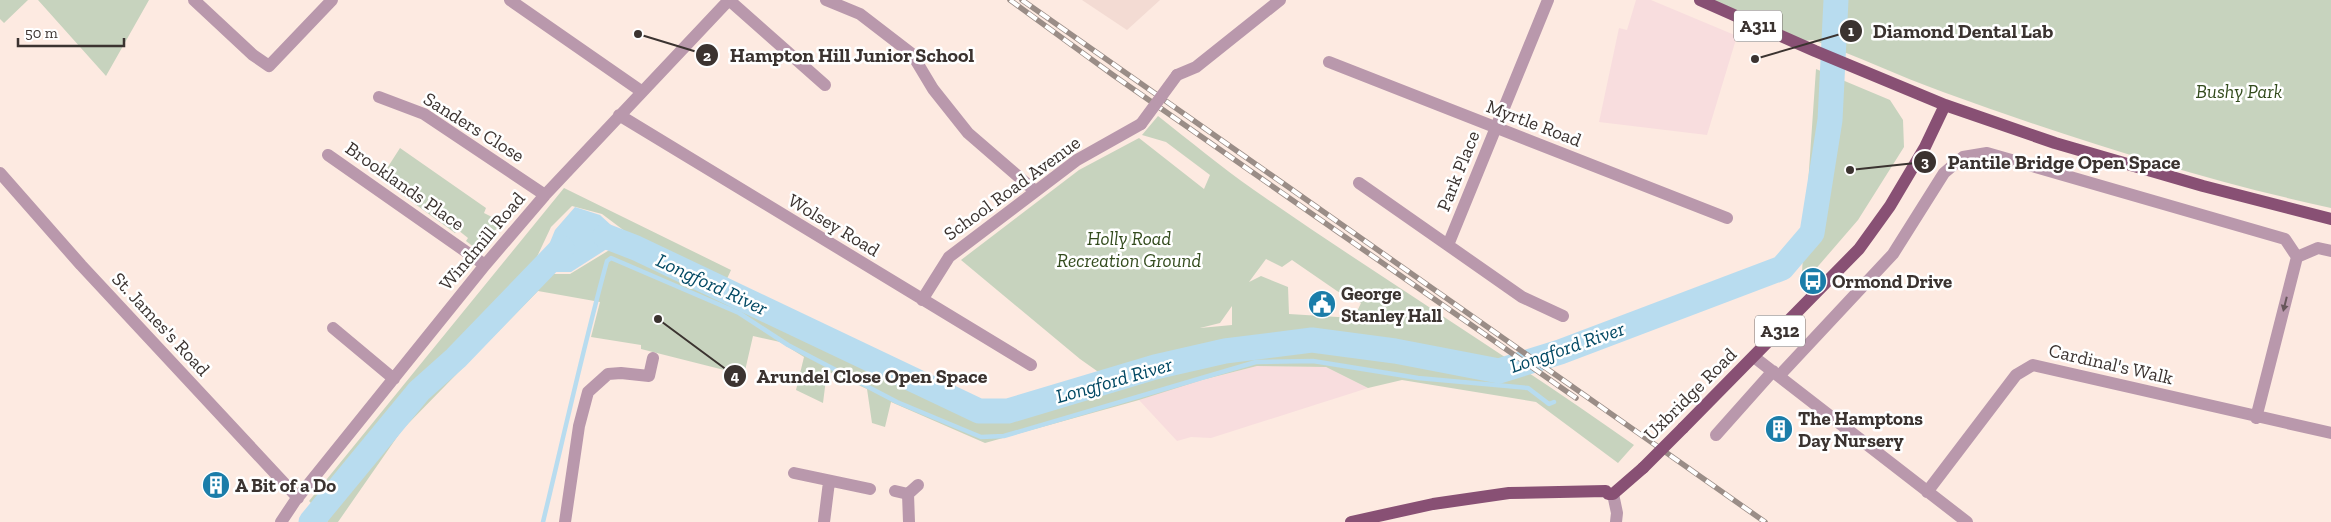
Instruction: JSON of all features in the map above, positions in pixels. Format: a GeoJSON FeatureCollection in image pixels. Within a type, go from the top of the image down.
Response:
{"type":"FeatureCollection","features":[{"type":"Feature","properties":{"kind":"main road","name":"A311"},"geometry":{"type":"LineString","coordinates":[[1700,0],[1815,51],[1945,105],[2055,143],[2203,186],[2331,219]]}},
{"type":"Feature","properties":{"kind":"main road","name":"Uxbridge Road"},"geometry":{"type":"LineString","coordinates":[[1612,492],[1643,468],[1754,358],[1859,249],[1873,231],[1924,147],[1945,105]]}},
{"type":"Feature","properties":{"kind":"main road"},"geometry":{"type":"LineString","coordinates":[[1351,522],[1433,504],[1509,493],[1612,492]]}},
{"type":"Feature","properties":{"kind":"street"},"geometry":{"type":"LineString","coordinates":[[194,0],[254,55],[269,66],[332,0]]}},
{"type":"Feature","properties":{"kind":"street"},"geometry":{"type":"LineString","coordinates":[[510,0],[641,91]]}},
{"type":"Feature","properties":{"kind":"street"},"geometry":{"type":"LineString","coordinates":[[729,0],[825,85]]}},
{"type":"Feature","properties":{"kind":"street","name":"Windmill Road"},"geometry":{"type":"LineString","coordinates":[[281,522],[298,498],[485,265],[545,195],[641,91],[729,0]]}},
{"type":"Feature","properties":{"kind":"street"},"geometry":{"type":"LineString","coordinates":[[826,0],[860,14],[912,54],[933,89],[968,133],[1035,191]]}},
{"type":"Feature","properties":{"kind":"street","name":"School Road Avenue"},"geometry":{"type":"LineString","coordinates":[[922,300],[949,257],[1077,160],[1142,124],[1177,75],[1196,67],[1280,0]]}},
{"type":"Feature","properties":{"kind":"street","name":"Park Place"},"geometry":{"type":"LineString","coordinates":[[1448,245],[1548,0]]}},
{"type":"Feature","properties":{"kind":"street","name":"Myrtle Road"},"geometry":{"type":"LineString","coordinates":[[1329,62],[1496,129],[1728,218]]}},
{"type":"Feature","properties":{"kind":"street","name":"Sanders Close"},"geometry":{"type":"LineString","coordinates":[[379,97],[424,114],[545,195]]}},
{"type":"Feature","properties":{"kind":"street","name":"Wolsey Road"},"geometry":{"type":"LineString","coordinates":[[619,115],[1031,366]]}},
{"type":"Feature","properties":{"kind":"street"},"geometry":{"type":"LineString","coordinates":[[1716,435],[1893,254],[1944,173],[1963,157],[1986,153],[2285,238],[2297,257],[2256,418]]}},
{"type":"Feature","properties":{"kind":"street","name":"Brooklands Place"},"geometry":{"type":"LineString","coordinates":[[328,155],[485,265]]}},
{"type":"Feature","properties":{"kind":"street","name":"St. James's Road"},"geometry":{"type":"LineString","coordinates":[[0,173],[81,265],[298,498]]}},
{"type":"Feature","properties":{"kind":"street"},"geometry":{"type":"LineString","coordinates":[[1359,183],[1522,297],[1563,316]]}},
{"type":"Feature","properties":{"kind":"street"},"geometry":{"type":"LineString","coordinates":[[2297,257],[2318,248],[2331,251]]}},
{"type":"Feature","properties":{"kind":"street"},"geometry":{"type":"LineString","coordinates":[[333,328],[394,379]]}},
{"type":"Feature","properties":{"kind":"street"},"geometry":{"type":"LineString","coordinates":[[565,522],[580,426],[588,392],[608,374],[621,373],[649,376],[653,358]]}},
{"type":"Feature","properties":{"kind":"street"},"geometry":{"type":"LineString","coordinates":[[1754,358],[1967,522]]}},
{"type":"Feature","properties":{"kind":"street","name":"Cardinal's Walk"},"geometry":{"type":"LineString","coordinates":[[1927,492],[2016,375],[2033,364],[2256,418],[2331,433]]}},
{"type":"Feature","properties":{"kind":"street"},"geometry":{"type":"LineString","coordinates":[[794,473],[829,482],[870,489]]}},
{"type":"Feature","properties":{"kind":"street"},"geometry":{"type":"LineString","coordinates":[[824,522],[829,482]]}},
{"type":"Feature","properties":{"kind":"street"},"geometry":{"type":"LineString","coordinates":[[908,494],[918,485]]}},
{"type":"Feature","properties":{"kind":"street"},"geometry":{"type":"LineString","coordinates":[[894,491],[908,494]]}},
{"type":"Feature","properties":{"kind":"street"},"geometry":{"type":"LineString","coordinates":[[1612,492],[1617,513],[1616,522]]}},
{"type":"Feature","properties":{"kind":"street"},"geometry":{"type":"LineString","coordinates":[[908,494],[909,522]]}},
{"type":"Feature","properties":{"kind":"shaded area"},"geometry":{"type":"Polygon","coordinates":[[[1082,0],[1160,0],[1127,30],[1082,0]]]}},
{"type":"Feature","properties":{"kind":"shaded area"},"geometry":{"type":"Polygon","coordinates":[[[1636,0],[1651,0],[1737,36],[1707,135],[1599,122],[1619,28],[1627,30],[1636,0]]]}},
{"type":"Feature","properties":{"kind":"shaded area"},"geometry":{"type":"Polygon","coordinates":[[[1257,366],[1326,367],[1368,388],[1211,438],[1191,437],[1177,441],[1139,400],[1176,387],[1257,366]]]}},
{"type":"Feature","properties":{"kind":"green space"},"geometry":{"type":"Polygon","coordinates":[[[0,0],[28,0],[4,23],[0,19],[0,0]]]}},
{"type":"Feature","properties":{"kind":"green space"},"geometry":{"type":"Polygon","coordinates":[[[38,0],[149,0],[106,76],[38,0]]]}},
{"type":"Feature","properties":{"kind":"green space","name":"Bushy Park"},"geometry":{"type":"Polygon","coordinates":[[[1709,0],[2331,0],[2331,208],[2184,171],[1991,109],[1927,86],[1813,40],[1804,41],[1748,13],[1722,6],[1709,0]]]}},
{"type":"Feature","properties":{"kind":"green space"},"geometry":{"type":"Polygon","coordinates":[[[1816,69],[1890,100],[1903,120],[1904,147],[1858,220],[1801,286],[1816,69]]]}},
{"type":"Feature","properties":{"kind":"green space","name":"Holly Road Recreation Ground"},"geometry":{"type":"Polygon","coordinates":[[[1158,116],[1254,190],[1540,380],[1634,445],[1618,463],[1536,402],[1402,380],[1368,388],[1326,367],[1257,366],[1202,380],[1139,400],[985,443],[891,402],[885,427],[872,423],[867,389],[827,371],[823,403],[796,390],[804,357],[780,342],[753,336],[744,375],[641,349],[641,345],[591,337],[600,302],[538,291],[402,430],[338,522],[328,522],[321,517],[387,433],[421,394],[539,274],[570,274],[611,249],[638,246],[748,307],[770,308],[791,330],[930,395],[948,393],[956,406],[998,421],[1114,383],[1080,359],[961,260],[1079,170],[1139,138],[1204,189],[1210,175],[1166,142],[1142,135],[1158,116]],[[1266,259],[1249,282],[1261,276],[1288,287],[1289,314],[1354,318],[1361,303],[1337,291],[1292,260],[1282,267],[1266,259]],[[1232,306],[1220,323],[1200,328],[1232,325],[1232,306]]]}},
{"type":"Feature","properties":{"kind":"green space"},"geometry":{"type":"Polygon","coordinates":[[[400,148],[486,208],[484,213],[502,222],[479,251],[466,241],[468,238],[458,230],[455,233],[368,170],[372,165],[384,173],[400,148]]]}},
{"type":"Feature","properties":{"kind":"green space"},"geometry":{"type":"Polygon","coordinates":[[[564,188],[731,270],[726,281],[626,232],[602,214],[572,206],[551,227],[535,261],[413,390],[316,508],[309,501],[564,188]]]}},
{"type":"Feature","properties":{"kind":"water"},"geometry":{"type":"Polygon","coordinates":[[[575,207],[600,215],[636,248],[610,247],[571,272],[538,272],[555,230],[575,207]]]}},
{"type":"Feature","properties":{"kind":"waterway","name":"Longford River"},"geometry":{"type":"LineString","coordinates":[[605,236],[636,248],[979,411],[1008,411],[1155,367],[1225,351],[1312,340],[1395,351],[1499,371],[1560,352],[1782,268],[1812,233],[1830,120],[1836,0]]}},
{"type":"Feature","properties":{"kind":"waterway","name":"Longford River"},"geometry":{"type":"LineString","coordinates":[[311,522],[419,391],[456,358],[562,248]]}},
{"type":"Feature","properties":{"kind":"waterway"},"geometry":{"type":"LineString","coordinates":[[543,522],[598,294],[607,261],[611,258],[739,313],[788,345],[897,402],[981,437],[1004,436],[1256,362],[1313,361],[1418,378],[1528,388],[1549,404],[1554,402]]}},
{"type":"Feature","properties":{"kind":"railway"},"geometry":{"type":"LineString","coordinates":[[1010,0],[1113,75],[1576,398]]}},
{"type":"Feature","properties":{"kind":"railway"},"geometry":{"type":"LineString","coordinates":[[1022,0],[1765,522]]}},
{"type":"Feature","properties":{"kind":"place","name":"Hampton Hill Junior School"},"geometry":{"type":"Point","coordinates":[638,34]}},
{"type":"Feature","properties":{"kind":"place","name":"Diamond Dental Lab"},"geometry":{"type":"Point","coordinates":[1755,59]}},
{"type":"Feature","properties":{"kind":"place","name":"Pantile Bridge Open Space"},"geometry":{"type":"Point","coordinates":[1850,170]}},
{"type":"Feature","properties":{"kind":"place","name":"Ormond Drive"},"geometry":{"type":"Point","coordinates":[1813,281]}},
{"type":"Feature","properties":{"kind":"place","name":"George Stanley Hall"},"geometry":{"type":"Point","coordinates":[1322,304]}},
{"type":"Feature","properties":{"kind":"place","name":"Arundel Close Open Space"},"geometry":{"type":"Point","coordinates":[658,319]}},
{"type":"Feature","properties":{"kind":"place","name":"The Hamptons Day Nursery"},"geometry":{"type":"Point","coordinates":[1779,429]}},
{"type":"Feature","properties":{"kind":"place","name":"A Bit of a Do"},"geometry":{"type":"Point","coordinates":[216,485]}}]}
